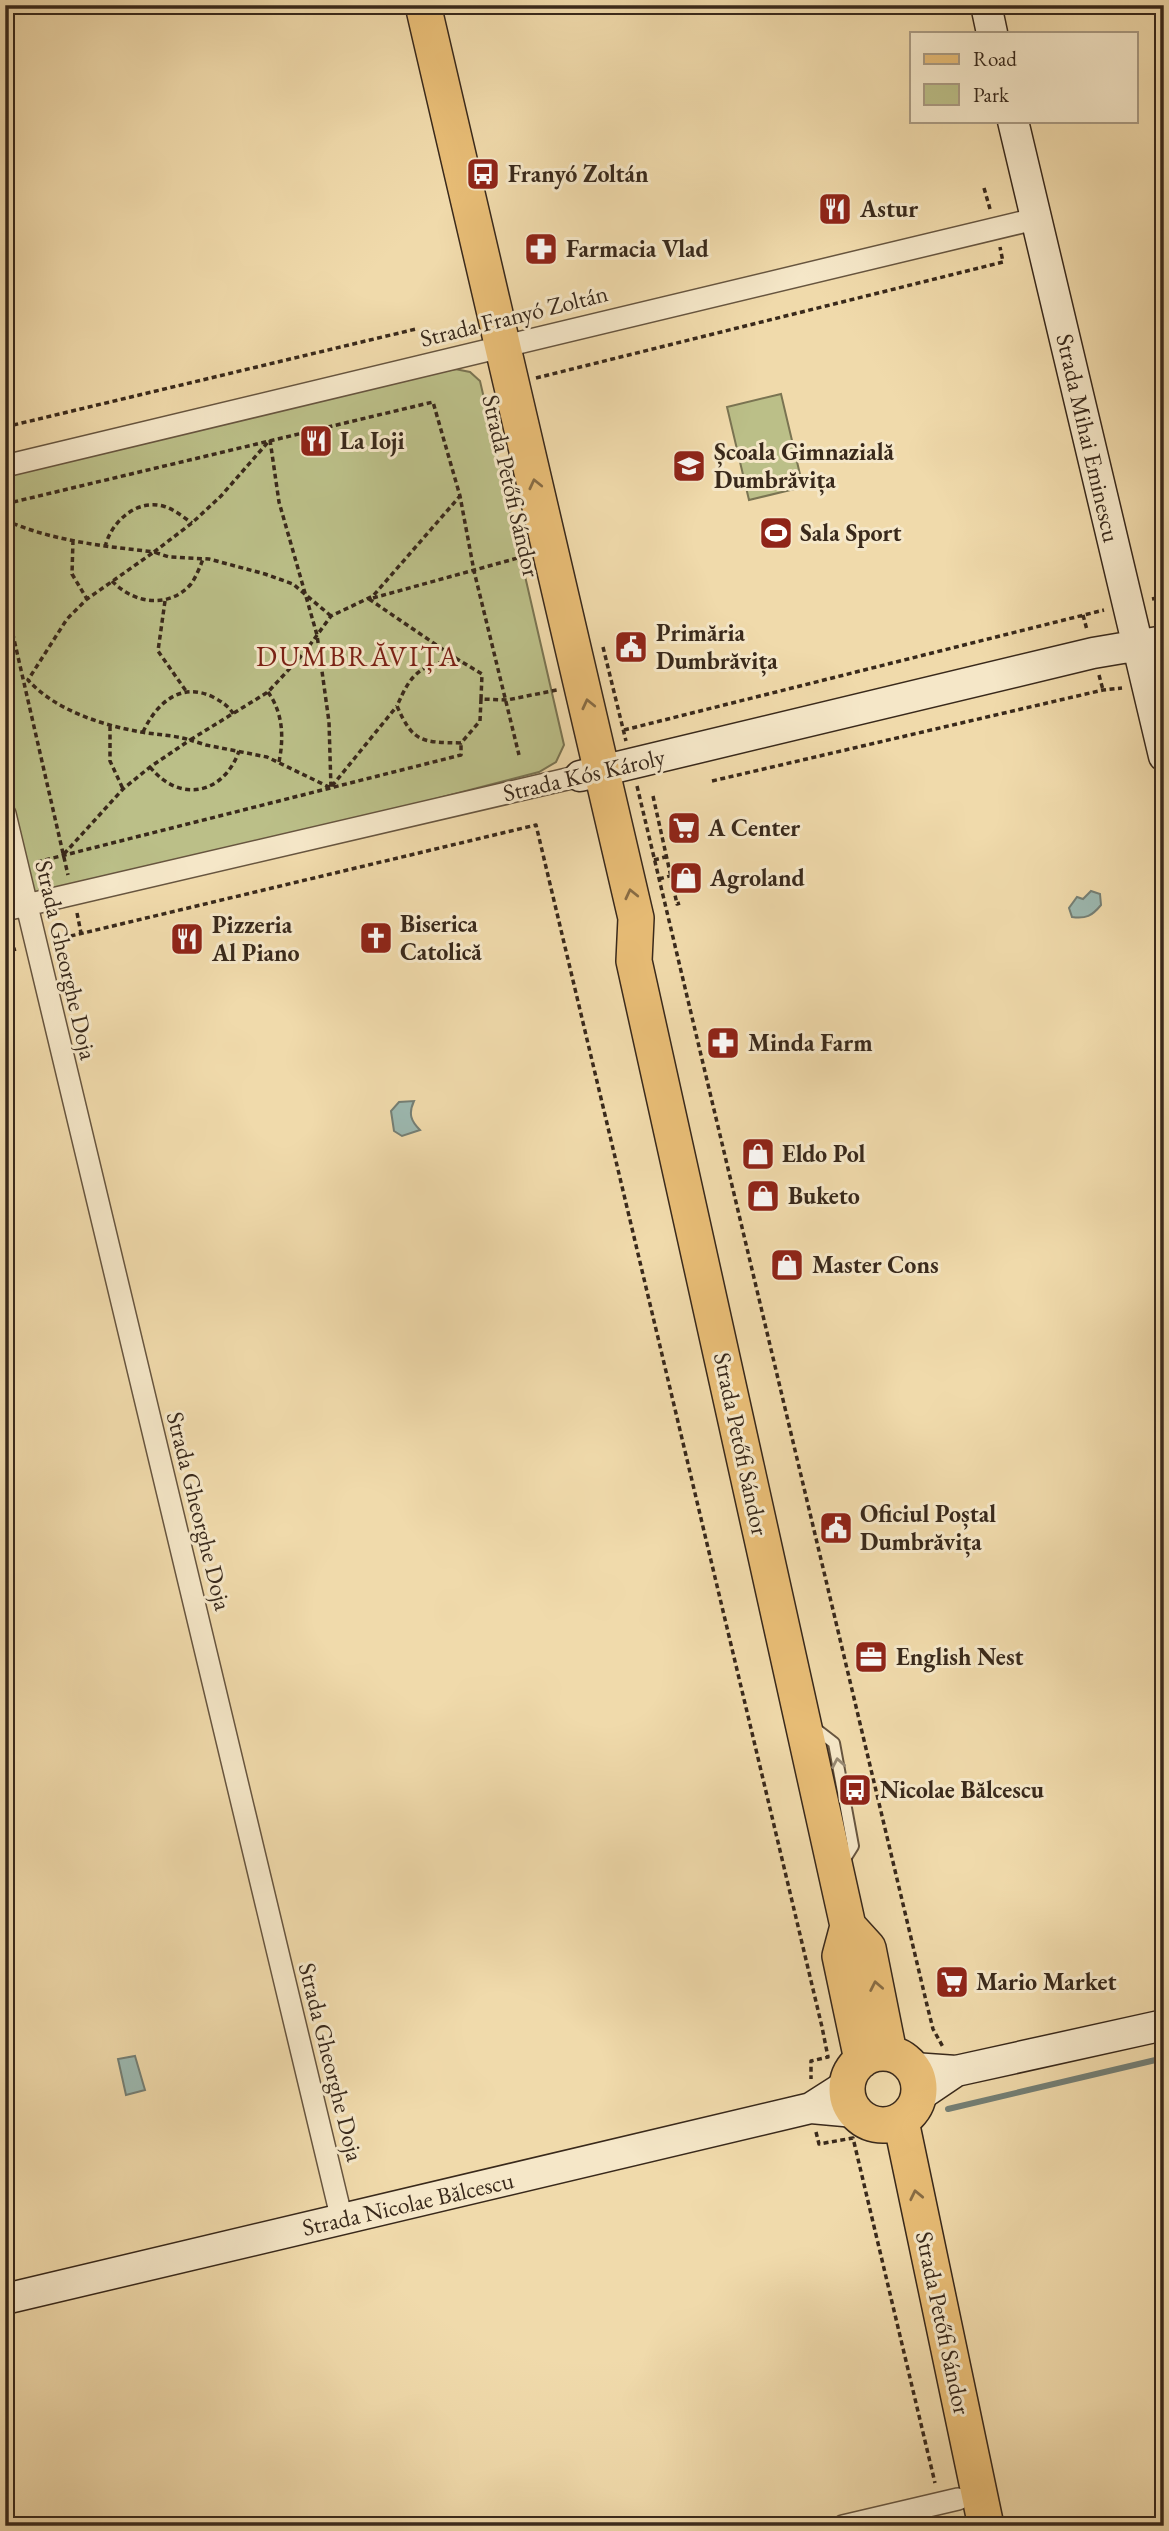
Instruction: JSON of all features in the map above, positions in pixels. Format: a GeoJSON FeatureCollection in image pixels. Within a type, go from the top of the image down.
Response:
{"type":"FeatureCollection","features":[{"type":"Feature","properties":{"kind":"main road","name":"Strada Petőfi Sándor"},"geometry":{"type":"LineString","coordinates":[[403,5],[491,349],[591,774],[612,921],[634,961],[848,1926],[868,1948],[883,2090],[954,2509]]}},
{"type":"Feature","properties":{"kind":"main road","name":"Strada Petőfi Sándor"},"geometry":{"type":"LineString","coordinates":[[423,5],[491,349],[527,555],[559,690],[591,774]]}},
{"type":"Feature","properties":{"kind":"main road","name":"Strada Petőfi Sándor"},"geometry":{"type":"LineString","coordinates":[[883,2090],[986,2526]]}},
{"type":"Feature","properties":{"kind":"street"},"geometry":{"type":"LineString","coordinates":[[986,5],[992,32]]}},
{"type":"Feature","properties":{"kind":"street","name":"Strada Mihai Eminescu"},"geometry":{"type":"LineString","coordinates":[[1013,122],[1127,604],[1150,643],[1147,685],[1164,755]]}},
{"type":"Feature","properties":{"kind":"street","name":"Strada Franyó Zoltán"},"geometry":{"type":"LineString","coordinates":[[5,466],[1035,219]]}},
{"type":"Feature","properties":{"kind":"street","name":"Strada Kós Károly"},"geometry":{"type":"LineString","coordinates":[[15,908],[591,774],[1093,653],[1150,643]]}},
{"type":"Feature","properties":{"kind":"street","name":"Strada Gheorghe Doja"},"geometry":{"type":"LineString","coordinates":[[5,814],[17,868],[15,908],[35,944],[342,2220]]}},
{"type":"Feature","properties":{"kind":"street","name":"Strada Nicolae Bălcescu"},"geometry":{"type":"LineString","coordinates":[[5,2300],[956,2071],[1164,2025]]}},
{"type":"Feature","properties":{"kind":"street"},"geometry":{"type":"LineString","coordinates":[[843,2526],[954,2509]]}},
{"type":"Feature","properties":{"kind":"path"},"geometry":{"type":"LineString","coordinates":[[536,377],[1003,262]]}},
{"type":"Feature","properties":{"kind":"path"},"geometry":{"type":"LineString","coordinates":[[5,428],[416,329]]}},
{"type":"Feature","properties":{"kind":"path"},"geometry":{"type":"LineString","coordinates":[[5,504],[433,402],[460,496],[474,571],[508,700],[519,755]]}},
{"type":"Feature","properties":{"kind":"path"},"geometry":{"type":"LineString","coordinates":[[270,440],[192,523],[87,599],[67,619],[27,680],[40,694],[110,726],[177,736],[267,757],[331,788]]}},
{"type":"Feature","properties":{"kind":"path"},"geometry":{"type":"LineString","coordinates":[[270,440],[279,502],[317,635],[329,722],[331,788]]}},
{"type":"Feature","properties":{"kind":"path"},"geometry":{"type":"LineString","coordinates":[[62,855],[123,789],[150,767],[268,692],[331,616],[373,596],[460,496]]}},
{"type":"Feature","properties":{"kind":"path"},"geometry":{"type":"LineString","coordinates":[[105,547],[112,527],[135,509],[161,505],[192,523]]}},
{"type":"Feature","properties":{"kind":"path"},"geometry":{"type":"LineString","coordinates":[[5,520],[30,531],[105,547],[154,552],[169,557],[203,559],[265,574],[293,584],[331,616]]}},
{"type":"Feature","properties":{"kind":"path"},"geometry":{"type":"LineString","coordinates":[[73,540],[72,574],[87,599]]}},
{"type":"Feature","properties":{"kind":"path"},"geometry":{"type":"LineString","coordinates":[[368,599],[527,555]]}},
{"type":"Feature","properties":{"kind":"path"},"geometry":{"type":"LineString","coordinates":[[112,581],[119,589],[135,598],[164,601],[177,596],[192,583],[203,559]]}},
{"type":"Feature","properties":{"kind":"path"},"geometry":{"type":"LineString","coordinates":[[17,868],[460,755],[461,743],[480,721],[482,674],[368,599]]}},
{"type":"Feature","properties":{"kind":"path"},"geometry":{"type":"LineString","coordinates":[[5,600],[62,855]]}},
{"type":"Feature","properties":{"kind":"path"},"geometry":{"type":"LineString","coordinates":[[164,601],[158,651],[186,691]]}},
{"type":"Feature","properties":{"kind":"path"},"geometry":{"type":"LineString","coordinates":[[624,730],[1127,604]]}},
{"type":"Feature","properties":{"kind":"path"},"geometry":{"type":"LineString","coordinates":[[331,788],[397,706],[407,681],[430,664],[457,659]]}},
{"type":"Feature","properties":{"kind":"path"},"geometry":{"type":"LineString","coordinates":[[712,781],[1103,690],[1147,685]]}},
{"type":"Feature","properties":{"kind":"path"},"geometry":{"type":"LineString","coordinates":[[481,699],[508,700],[559,690]]}},
{"type":"Feature","properties":{"kind":"path"},"geometry":{"type":"LineString","coordinates":[[143,732],[150,717],[163,703],[186,691],[209,695],[224,703],[234,715]]}},
{"type":"Feature","properties":{"kind":"path"},"geometry":{"type":"LineString","coordinates":[[268,692],[279,710],[282,745],[279,762]]}},
{"type":"Feature","properties":{"kind":"path"},"geometry":{"type":"LineString","coordinates":[[397,706],[408,730],[431,742],[461,743]]}},
{"type":"Feature","properties":{"kind":"path"},"geometry":{"type":"LineString","coordinates":[[110,726],[110,761],[123,789]]}},
{"type":"Feature","properties":{"kind":"path"},"geometry":{"type":"LineString","coordinates":[[150,767],[167,783],[196,790],[213,786],[228,774],[239,751]]}},
{"type":"Feature","properties":{"kind":"path"},"geometry":{"type":"LineString","coordinates":[[653,796],[677,904],[680,903]]}},
{"type":"Feature","properties":{"kind":"path"},"geometry":{"type":"LineString","coordinates":[[640,799],[927,2005],[933,2029],[956,2071]]}},
{"type":"Feature","properties":{"kind":"path"},"geometry":{"type":"LineString","coordinates":[[35,944],[536,825],[822,2027],[828,2057],[811,2061],[811,2108],[819,2144],[853,2138],[954,2509]]}},
{"type":"Feature","properties":{"kind":"path"},"geometry":{"type":"LineString","coordinates":[[654,860],[668,857]]}},
{"type":"Feature","properties":{"kind":"path"},"geometry":{"type":"LineString","coordinates":[[659,879],[672,875]]}},
{"type":"Feature","properties":{"kind":"green space"},"geometry":{"type":"Polygon","coordinates":[[[455,369],[470,372],[480,381],[564,745],[556,762],[539,772],[26,905],[5,814],[5,467],[455,369]]]}},
{"type":"Feature","properties":{"kind":"green space"},"geometry":{"type":"Polygon","coordinates":[[[781,394],[803,487],[749,500],[727,407],[781,394]]]}},
{"type":"Feature","properties":{"kind":"water"},"geometry":{"type":"Polygon","coordinates":[[[1091,891],[1100,894],[1101,905],[1088,916],[1072,917],[1069,908],[1077,897],[1083,899],[1091,891]]]}},
{"type":"Feature","properties":{"kind":"water"},"geometry":{"type":"Polygon","coordinates":[[[414,1101],[411,1117],[420,1130],[402,1136],[394,1131],[391,1111],[399,1102],[414,1101]]]}},
{"type":"Feature","properties":{"kind":"water"},"geometry":{"type":"Polygon","coordinates":[[[135,2056],[145,2090],[126,2095],[118,2059],[135,2056]]]}},
{"type":"Feature","properties":{"kind":"waterway"},"geometry":{"type":"LineString","coordinates":[[948,2109],[1164,2058]]}},
{"type":"Feature","properties":{"kind":"place","name":"Franyó Zoltán"},"geometry":{"type":"Point","coordinates":[483,174]}},
{"type":"Feature","properties":{"kind":"place","name":"Astur"},"geometry":{"type":"Point","coordinates":[835,209]}},
{"type":"Feature","properties":{"kind":"place","name":"Farmacia Vlad"},"geometry":{"type":"Point","coordinates":[541,249]}},
{"type":"Feature","properties":{"kind":"place","name":"La Ioji"},"geometry":{"type":"Point","coordinates":[316,441]}},
{"type":"Feature","properties":{"kind":"place","name":"Școala Gimnazială Dumbrăvița"},"geometry":{"type":"Point","coordinates":[689,466]}},
{"type":"Feature","properties":{"kind":"place","name":"Sala Sport"},"geometry":{"type":"Point","coordinates":[776,533]}},
{"type":"Feature","properties":{"kind":"place","name":"Primăria Dumbrăvița"},"geometry":{"type":"Point","coordinates":[631,647]}},
{"type":"Feature","properties":{"kind":"place","name":"A Center"},"geometry":{"type":"Point","coordinates":[684,828]}},
{"type":"Feature","properties":{"kind":"place","name":"Agroland"},"geometry":{"type":"Point","coordinates":[686,878]}},
{"type":"Feature","properties":{"kind":"place","name":"Biserica Catolică"},"geometry":{"type":"Point","coordinates":[376,938]}},
{"type":"Feature","properties":{"kind":"place","name":"Pizzeria Al Piano"},"geometry":{"type":"Point","coordinates":[187,939]}},
{"type":"Feature","properties":{"kind":"place","name":"Minda Farm"},"geometry":{"type":"Point","coordinates":[723,1043]}},
{"type":"Feature","properties":{"kind":"place","name":"Eldo Pol"},"geometry":{"type":"Point","coordinates":[758,1154]}},
{"type":"Feature","properties":{"kind":"place","name":"Buketo"},"geometry":{"type":"Point","coordinates":[763,1196]}},
{"type":"Feature","properties":{"kind":"place","name":"Master Cons"},"geometry":{"type":"Point","coordinates":[787,1265]}},
{"type":"Feature","properties":{"kind":"place","name":"Oficiul Poștal Dumbrăvița"},"geometry":{"type":"Point","coordinates":[836,1528]}},
{"type":"Feature","properties":{"kind":"place","name":"English Nest"},"geometry":{"type":"Point","coordinates":[871,1657]}},
{"type":"Feature","properties":{"kind":"place","name":"Nicolae Bălcescu"},"geometry":{"type":"Point","coordinates":[855,1790]}},
{"type":"Feature","properties":{"kind":"place","name":"Mario Market"},"geometry":{"type":"Point","coordinates":[952,1982]}},
{"type":"Feature","properties":{"kind":"district","name":"DUMBRĂVIȚA"},"geometry":{"type":"Point","coordinates":[358,656]}}]}
